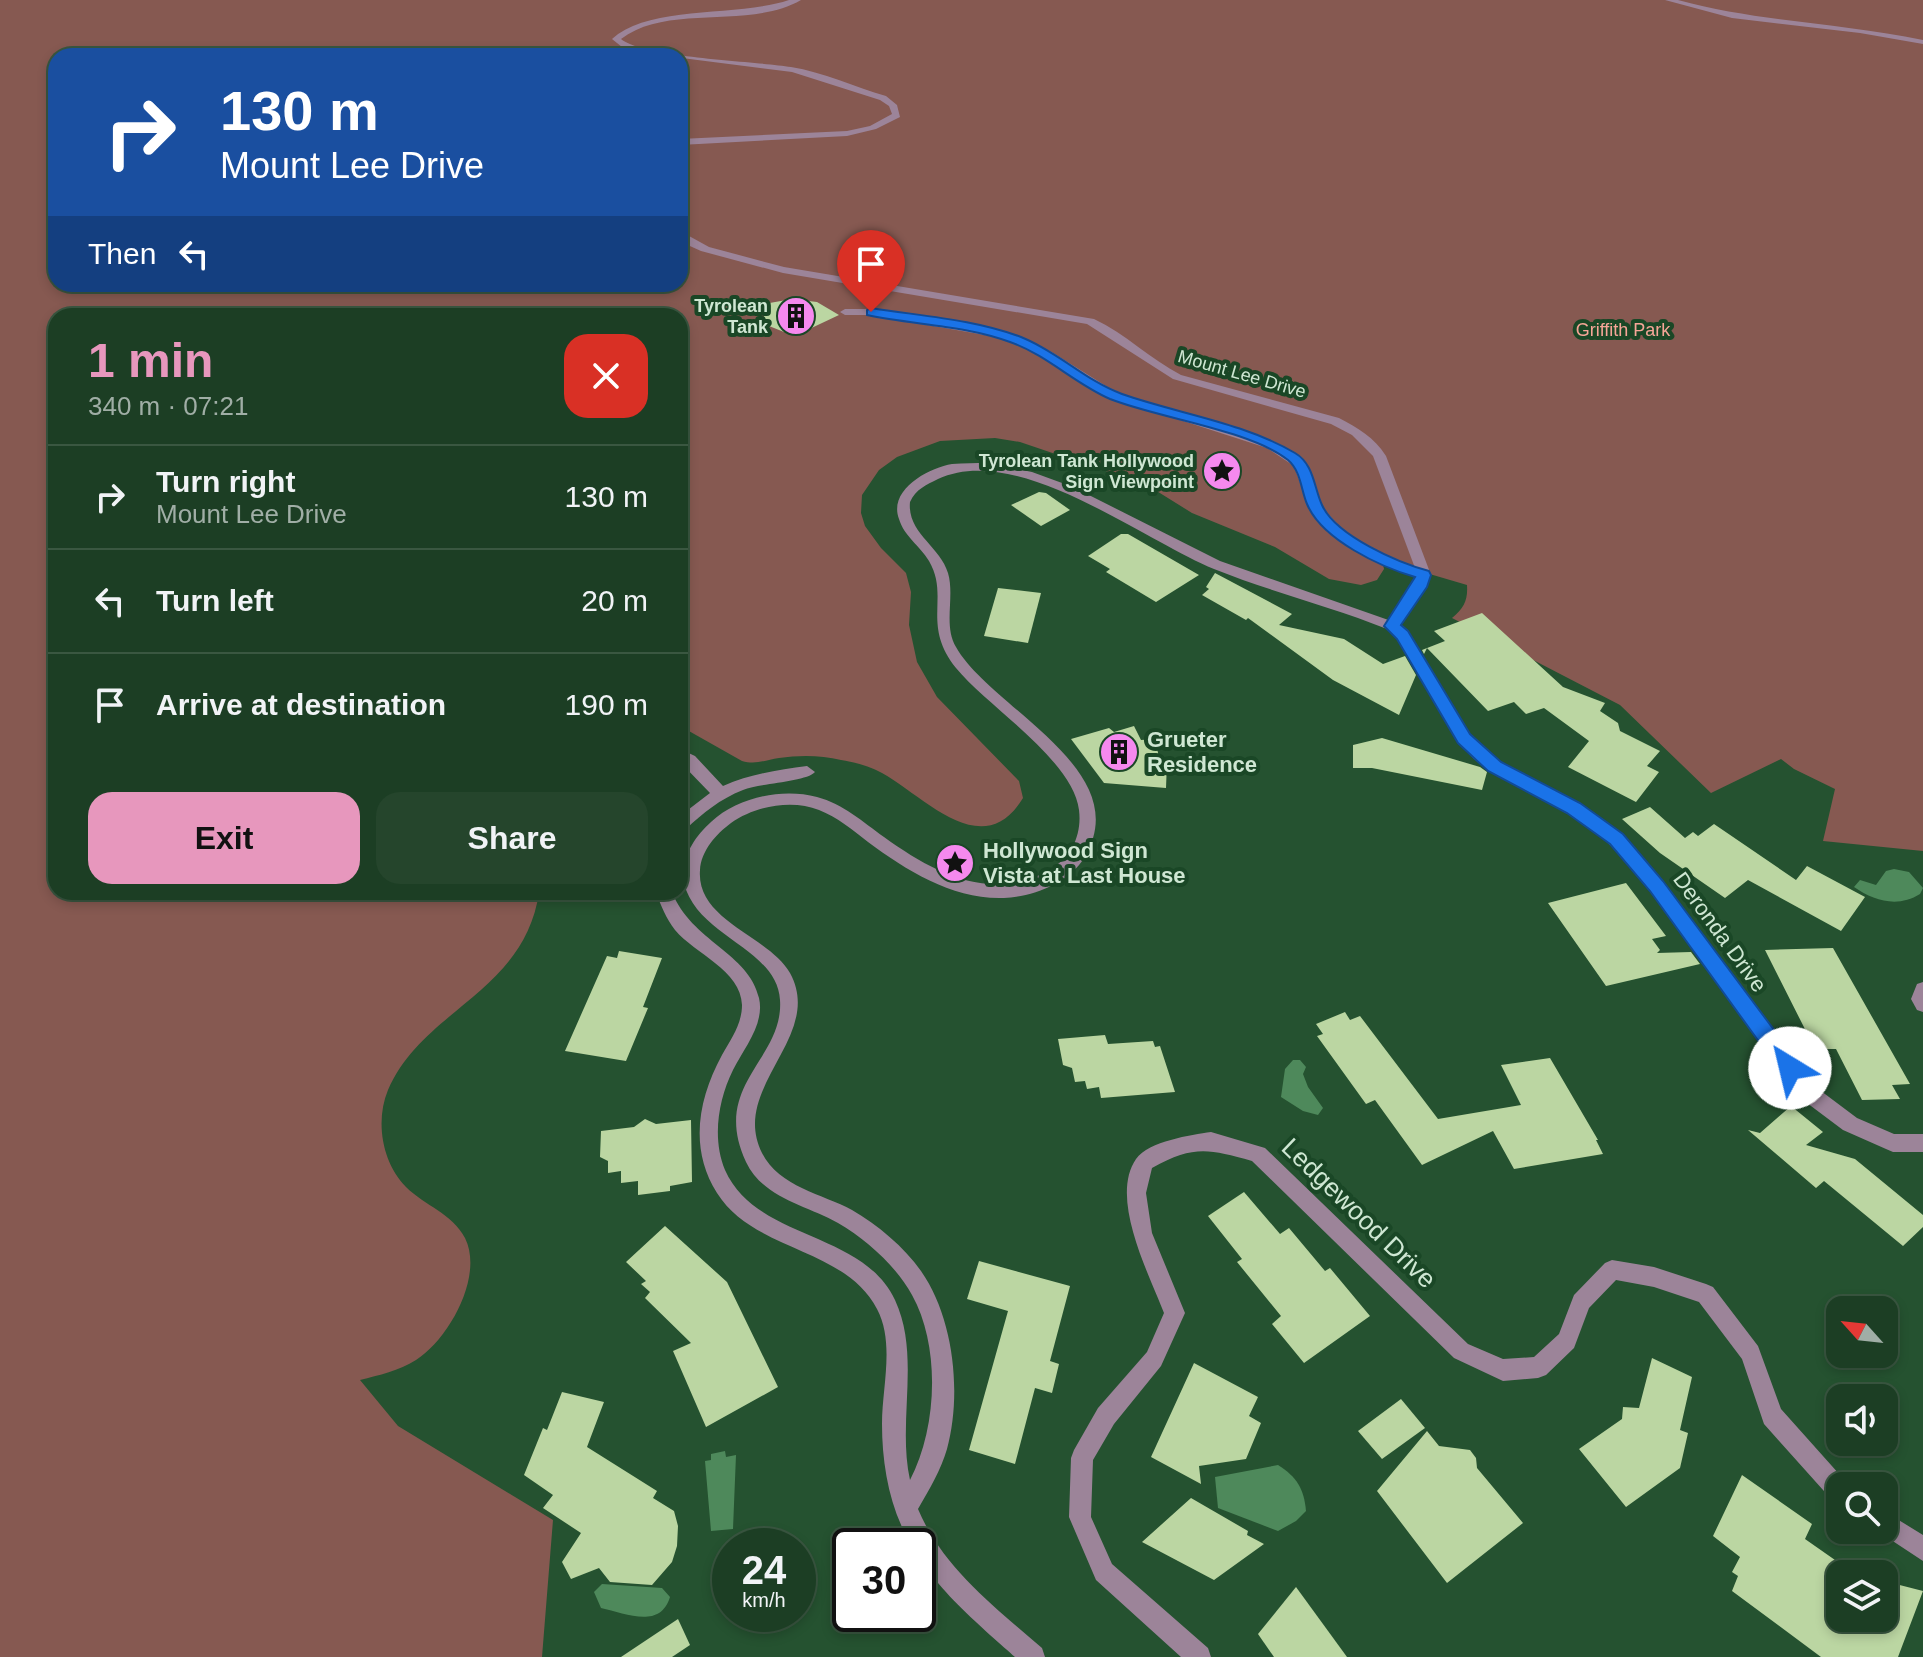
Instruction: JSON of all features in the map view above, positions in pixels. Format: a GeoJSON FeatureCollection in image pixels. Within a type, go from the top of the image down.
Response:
{"type":"FeatureCollection","features":[{"type":"Feature","properties":{"kind":"street"},"geometry":{"type":"LineString","coordinates":[[627,48],[616,39],[627,28],[643,23],[725,16],[797,0]]}},
{"type":"Feature","properties":{"kind":"street"},"geometry":{"type":"LineString","coordinates":[[1669,0],[1707,11],[1827,24],[1923,42]]}},
{"type":"Feature","properties":{"kind":"street"},"geometry":{"type":"LineString","coordinates":[[688,57],[793,70],[876,95],[897,110],[897,115],[884,122],[837,136],[737,143],[688,142]]}},
{"type":"Feature","properties":{"kind":"street","name":"Mount Lee Drive"},"geometry":{"type":"LineString","coordinates":[[688,241],[705,249],[783,270],[1090,321],[1110,330],[1147,359],[1174,375],[1285,405],[1352,430],[1365,437],[1380,456],[1424,575]]}},
{"type":"Feature","properties":{"kind":"street"},"geometry":{"type":"LineString","coordinates":[[845,312],[871,312],[1006,336],[1046,353],[1113,395],[1271,445],[1294,458],[1301,466],[1315,506],[1336,528],[1389,565],[1424,575],[1420,587],[1392,626],[1216,565],[1093,501],[1041,482],[992,468],[956,467],[939,472],[912,488],[905,498],[903,510],[912,531],[941,570],[942,631],[946,644],[960,663],[1042,740],[1081,789],[1087,806],[1085,840],[1073,865],[1034,889],[988,891],[956,887],[933,878],[851,819],[827,806],[802,799],[753,804],[721,822],[699,846],[691,870],[693,889],[701,905],[718,923],[778,969],[790,996],[788,1018],[746,1102],[745,1128],[754,1159],[769,1179],[849,1219],[883,1246],[916,1280],[937,1334],[944,1399],[942,1412],[935,1451],[907,1507]]}},
{"type":"Feature","properties":{"kind":"street","name":"Deronda Drive"},"geometry":{"type":"LineString","coordinates":[[1392,626],[1403,635],[1464,739],[1478,754],[1597,823],[1636,860],[1810,1094],[1850,1124],[1879,1137],[1893,1143],[1923,1143]]}},
{"type":"Feature","properties":{"kind":"street"},"geometry":{"type":"LineString","coordinates":[[688,759],[719,792]]}},
{"type":"Feature","properties":{"kind":"street"},"geometry":{"type":"LineString","coordinates":[[688,817],[719,792],[769,776],[807,772]]}},
{"type":"Feature","properties":{"kind":"street"},"geometry":{"type":"LineString","coordinates":[[667,900],[675,921],[690,938],[741,977],[750,995],[751,1016],[744,1038],[715,1089],[708,1115],[714,1167],[726,1190],[744,1210],[789,1239],[843,1261],[863,1275],[881,1295],[893,1320],[897,1349],[893,1464],[920,1543],[948,1580],[1033,1657]]}},
{"type":"Feature","properties":{"kind":"street"},"geometry":{"type":"LineString","coordinates":[[1923,989],[1920,999],[1923,1005]]}},
{"type":"Feature","properties":{"kind":"street","name":"Ledgewood Drive"},"geometry":{"type":"LineString","coordinates":[[1199,1657],[1104,1572],[1080,1517],[1082,1458],[1106,1416],[1154,1359],[1175,1313],[1142,1233],[1136,1193],[1144,1163],[1175,1146],[1211,1141],[1258,1154],[1461,1351],[1503,1370],[1538,1367],[1567,1341],[1581,1302],[1612,1270],[1654,1277],[1706,1294],[1751,1353],[1772,1416],[1826,1479]]}},
{"type":"Feature","properties":{"kind":"street"},"geometry":{"type":"LineString","coordinates":[[1898,1532],[1923,1549]]}},
{"type":"Feature","properties":{"kind":"green space","name":"Griffith Park"},"geometry":{"type":"Polygon","coordinates":[[[0,0],[1923,0],[1923,851],[1823,841],[1835,789],[1794,769],[1781,759],[1711,793],[1620,705],[1452,618],[1464,603],[1467,585],[1382,560],[1384,569],[1377,580],[1361,585],[1329,579],[1275,547],[1192,513],[1147,485],[1020,442],[995,438],[940,441],[897,457],[879,470],[862,495],[861,513],[865,526],[881,548],[906,573],[911,592],[909,625],[917,662],[937,697],[1019,781],[1023,798],[1007,817],[990,825],[972,825],[935,809],[882,773],[862,765],[810,756],[742,761],[688,731],[688,308],[48,308],[48,900],[537,900],[530,926],[514,954],[494,977],[424,1039],[404,1062],[388,1090],[382,1128],[391,1166],[406,1187],[460,1229],[470,1253],[470,1270],[460,1305],[451,1322],[428,1350],[403,1367],[360,1380],[398,1426],[553,1520],[542,1657],[0,1657],[0,0]]]}},
{"type":"Feature","properties":{"kind":"shaded area"},"geometry":{"type":"Polygon","coordinates":[[[1886,871],[1909,872],[1923,888],[1920,894],[1895,902],[1870,896],[1854,887],[1860,880],[1876,885],[1886,871]]]}},
{"type":"Feature","properties":{"kind":"shaded area"},"geometry":{"type":"Polygon","coordinates":[[[1293,1060],[1300,1060],[1306,1067],[1303,1074],[1308,1087],[1323,1108],[1318,1115],[1303,1111],[1281,1097],[1285,1069],[1293,1060]]]}},
{"type":"Feature","properties":{"kind":"shaded area"},"geometry":{"type":"Polygon","coordinates":[[[725,1451],[726,1457],[736,1455],[733,1528],[712,1528],[711,1531],[705,1461],[711,1460],[711,1454],[725,1451]]]}},
{"type":"Feature","properties":{"kind":"shaded area"},"geometry":{"type":"Polygon","coordinates":[[[1278,1465],[1295,1479],[1303,1496],[1306,1511],[1296,1521],[1278,1531],[1218,1508],[1215,1477],[1278,1465]]]}},
{"type":"Feature","properties":{"kind":"shaded area"},"geometry":{"type":"Polygon","coordinates":[[[602,1584],[662,1588],[670,1597],[658,1613],[641,1617],[601,1608],[594,1592],[602,1584]]]}},
{"type":"Feature","properties":{"kind":"building","name":"Tyrolean Tank"},"geometry":{"type":"Polygon","coordinates":[[[792,299],[817,302],[839,315],[803,332],[784,332],[769,326],[764,320],[764,304],[792,299]]]}},
{"type":"Feature","properties":{"kind":"building"},"geometry":{"type":"Polygon","coordinates":[[[1039,492],[1046,493],[1070,510],[1041,526],[1011,505],[1039,492]]]}},
{"type":"Feature","properties":{"kind":"building"},"geometry":{"type":"Polygon","coordinates":[[[1121,534],[1128,534],[1199,575],[1156,602],[1106,572],[1110,569],[1088,556],[1121,534]]]}},
{"type":"Feature","properties":{"kind":"building"},"geometry":{"type":"Polygon","coordinates":[[[1215,573],[1292,614],[1279,625],[1344,639],[1383,664],[1405,656],[1416,675],[1399,715],[1333,680],[1248,618],[1246,620],[1202,595],[1209,589],[1206,587],[1215,573]]]}},
{"type":"Feature","properties":{"kind":"building"},"geometry":{"type":"Polygon","coordinates":[[[998,588],[1041,593],[1028,643],[984,636],[998,588]]]}},
{"type":"Feature","properties":{"kind":"building"},"geometry":{"type":"Polygon","coordinates":[[[1482,613],[1563,687],[1605,703],[1600,711],[1618,723],[1620,731],[1660,751],[1647,766],[1659,772],[1636,802],[1568,767],[1589,741],[1544,708],[1526,714],[1514,702],[1488,711],[1427,648],[1445,641],[1434,631],[1482,613]]]}},
{"type":"Feature","properties":{"kind":"building","name":"Grueter Residence"},"geometry":{"type":"Polygon","coordinates":[[[1134,726],[1141,740],[1155,739],[1160,762],[1167,762],[1166,788],[1104,783],[1071,739],[1109,728],[1114,732],[1134,726]]]}},
{"type":"Feature","properties":{"kind":"building"},"geometry":{"type":"Polygon","coordinates":[[[1382,738],[1480,767],[1487,772],[1482,790],[1372,768],[1353,768],[1353,745],[1382,738]]]}},
{"type":"Feature","properties":{"kind":"building"},"geometry":{"type":"Polygon","coordinates":[[[1650,807],[1685,838],[1693,832],[1698,836],[1714,824],[1796,880],[1807,866],[1865,897],[1841,931],[1748,880],[1725,898],[1660,853],[1622,819],[1650,807]]]}},
{"type":"Feature","properties":{"kind":"building"},"geometry":{"type":"Polygon","coordinates":[[[1626,883],[1666,936],[1652,939],[1660,950],[1657,953],[1691,952],[1700,964],[1606,986],[1548,903],[1626,883]]]}},
{"type":"Feature","properties":{"kind":"building"},"geometry":{"type":"Polygon","coordinates":[[[1833,948],[1910,1084],[1892,1085],[1900,1099],[1862,1100],[1836,1049],[1815,1049],[1765,950],[1833,948]]]}},
{"type":"Feature","properties":{"kind":"building"},"geometry":{"type":"Polygon","coordinates":[[[619,951],[662,958],[643,1007],[648,1008],[626,1061],[565,1051],[607,956],[617,958],[619,951]]]}},
{"type":"Feature","properties":{"kind":"building"},"geometry":{"type":"Polygon","coordinates":[[[1345,1012],[1350,1020],[1360,1016],[1438,1119],[1521,1105],[1501,1065],[1550,1058],[1603,1154],[1514,1169],[1493,1131],[1422,1165],[1375,1100],[1366,1104],[1317,1036],[1323,1034],[1316,1024],[1345,1012]]]}},
{"type":"Feature","properties":{"kind":"building"},"geometry":{"type":"Polygon","coordinates":[[[1105,1035],[1108,1044],[1153,1041],[1155,1047],[1160,1046],[1175,1092],[1101,1098],[1099,1087],[1087,1089],[1085,1081],[1075,1082],[1072,1068],[1063,1065],[1058,1039],[1105,1035]]]}},
{"type":"Feature","properties":{"kind":"building"},"geometry":{"type":"Polygon","coordinates":[[[1791,1106],[1823,1132],[1806,1145],[1855,1159],[1923,1215],[1923,1227],[1903,1246],[1824,1181],[1816,1188],[1748,1130],[1760,1133],[1791,1106]]]}},
{"type":"Feature","properties":{"kind":"building"},"geometry":{"type":"Polygon","coordinates":[[[645,1119],[656,1124],[691,1120],[692,1182],[670,1186],[670,1191],[638,1195],[638,1181],[621,1183],[621,1171],[608,1173],[608,1161],[600,1157],[601,1131],[634,1127],[645,1119]]]}},
{"type":"Feature","properties":{"kind":"building"},"geometry":{"type":"Polygon","coordinates":[[[1244,1192],[1280,1234],[1289,1228],[1325,1271],[1330,1268],[1370,1316],[1304,1363],[1272,1324],[1281,1316],[1237,1262],[1242,1259],[1208,1216],[1244,1192]]]}},
{"type":"Feature","properties":{"kind":"building"},"geometry":{"type":"Polygon","coordinates":[[[665,1226],[727,1282],[778,1387],[706,1427],[673,1351],[691,1343],[645,1298],[650,1292],[641,1284],[646,1281],[626,1262],[665,1226]]]}},
{"type":"Feature","properties":{"kind":"building"},"geometry":{"type":"Polygon","coordinates":[[[979,1261],[1070,1286],[1050,1361],[1059,1364],[1052,1393],[1035,1388],[1015,1464],[969,1450],[1008,1311],[967,1299],[979,1261]]]}},
{"type":"Feature","properties":{"kind":"building"},"geometry":{"type":"Polygon","coordinates":[[[1652,1358],[1692,1377],[1680,1430],[1688,1433],[1680,1468],[1626,1507],[1579,1449],[1622,1419],[1623,1407],[1639,1408],[1652,1358]]]}},
{"type":"Feature","properties":{"kind":"building"},"geometry":{"type":"Polygon","coordinates":[[[1194,1363],[1258,1397],[1249,1416],[1261,1423],[1246,1459],[1199,1466],[1201,1484],[1151,1457],[1194,1363]]]}},
{"type":"Feature","properties":{"kind":"building"},"geometry":{"type":"Polygon","coordinates":[[[562,1392],[604,1402],[587,1447],[657,1491],[653,1498],[674,1511],[678,1526],[677,1546],[672,1562],[652,1585],[610,1582],[599,1568],[571,1579],[562,1562],[581,1533],[543,1508],[553,1495],[524,1475],[562,1392]]]}},
{"type":"Feature","properties":{"kind":"building"},"geometry":{"type":"Polygon","coordinates":[[[1401,1399],[1425,1428],[1382,1459],[1358,1431],[1401,1399]]]}},
{"type":"Feature","properties":{"kind":"building"},"geometry":{"type":"Polygon","coordinates":[[[1427,1431],[1439,1446],[1470,1450],[1476,1458],[1477,1468],[1523,1523],[1447,1583],[1377,1491],[1427,1431]]]}},
{"type":"Feature","properties":{"kind":"building"},"geometry":{"type":"Polygon","coordinates":[[[1742,1475],[1812,1524],[1805,1539],[1835,1560],[1826,1560],[1826,1632],[1898,1632],[1898,1585],[1923,1591],[1898,1657],[1821,1657],[1732,1591],[1738,1576],[1732,1572],[1740,1557],[1713,1536],[1742,1475]]]}},
{"type":"Feature","properties":{"kind":"building"},"geometry":{"type":"Polygon","coordinates":[[[1191,1498],[1248,1531],[1247,1535],[1264,1544],[1214,1580],[1142,1542],[1191,1498]]]}},
{"type":"Feature","properties":{"kind":"building"},"geometry":{"type":"Polygon","coordinates":[[[1296,1587],[1347,1657],[1274,1657],[1258,1634],[1296,1587]]]}},
{"type":"Feature","properties":{"kind":"building"},"geometry":{"type":"Polygon","coordinates":[[[678,1619],[690,1645],[672,1657],[621,1657],[678,1619]]]}},
{"type":"Feature","properties":{"kind":"place","name":"Tyrolean Tank"},"geometry":{"type":"Point","coordinates":[796,316]}},
{"type":"Feature","properties":{"kind":"place","name":"Tyrolean Tank Hollywood Sign Viewpoint"},"geometry":{"type":"Point","coordinates":[1222,471]}},
{"type":"Feature","properties":{"kind":"place","name":"Grueter Residence"},"geometry":{"type":"Point","coordinates":[1119,752]}},
{"type":"Feature","properties":{"kind":"place","name":"Hollywood Sign Vista at Last House"},"geometry":{"type":"Point","coordinates":[955,863]}},
{"type":"Feature","properties":{"kind":"route"},"geometry":{"type":"LineString","coordinates":[[871,312],[980,329],[1015,339],[1046,353],[1113,395],[1255,439],[1294,458],[1306,476],[1315,506],[1323,517],[1351,541],[1389,565],[1424,575],[1420,587],[1392,626],[1403,635],[1464,739],[1494,766],[1574,808],[1616,839],[1657,886],[1790,1068]]}}]}
